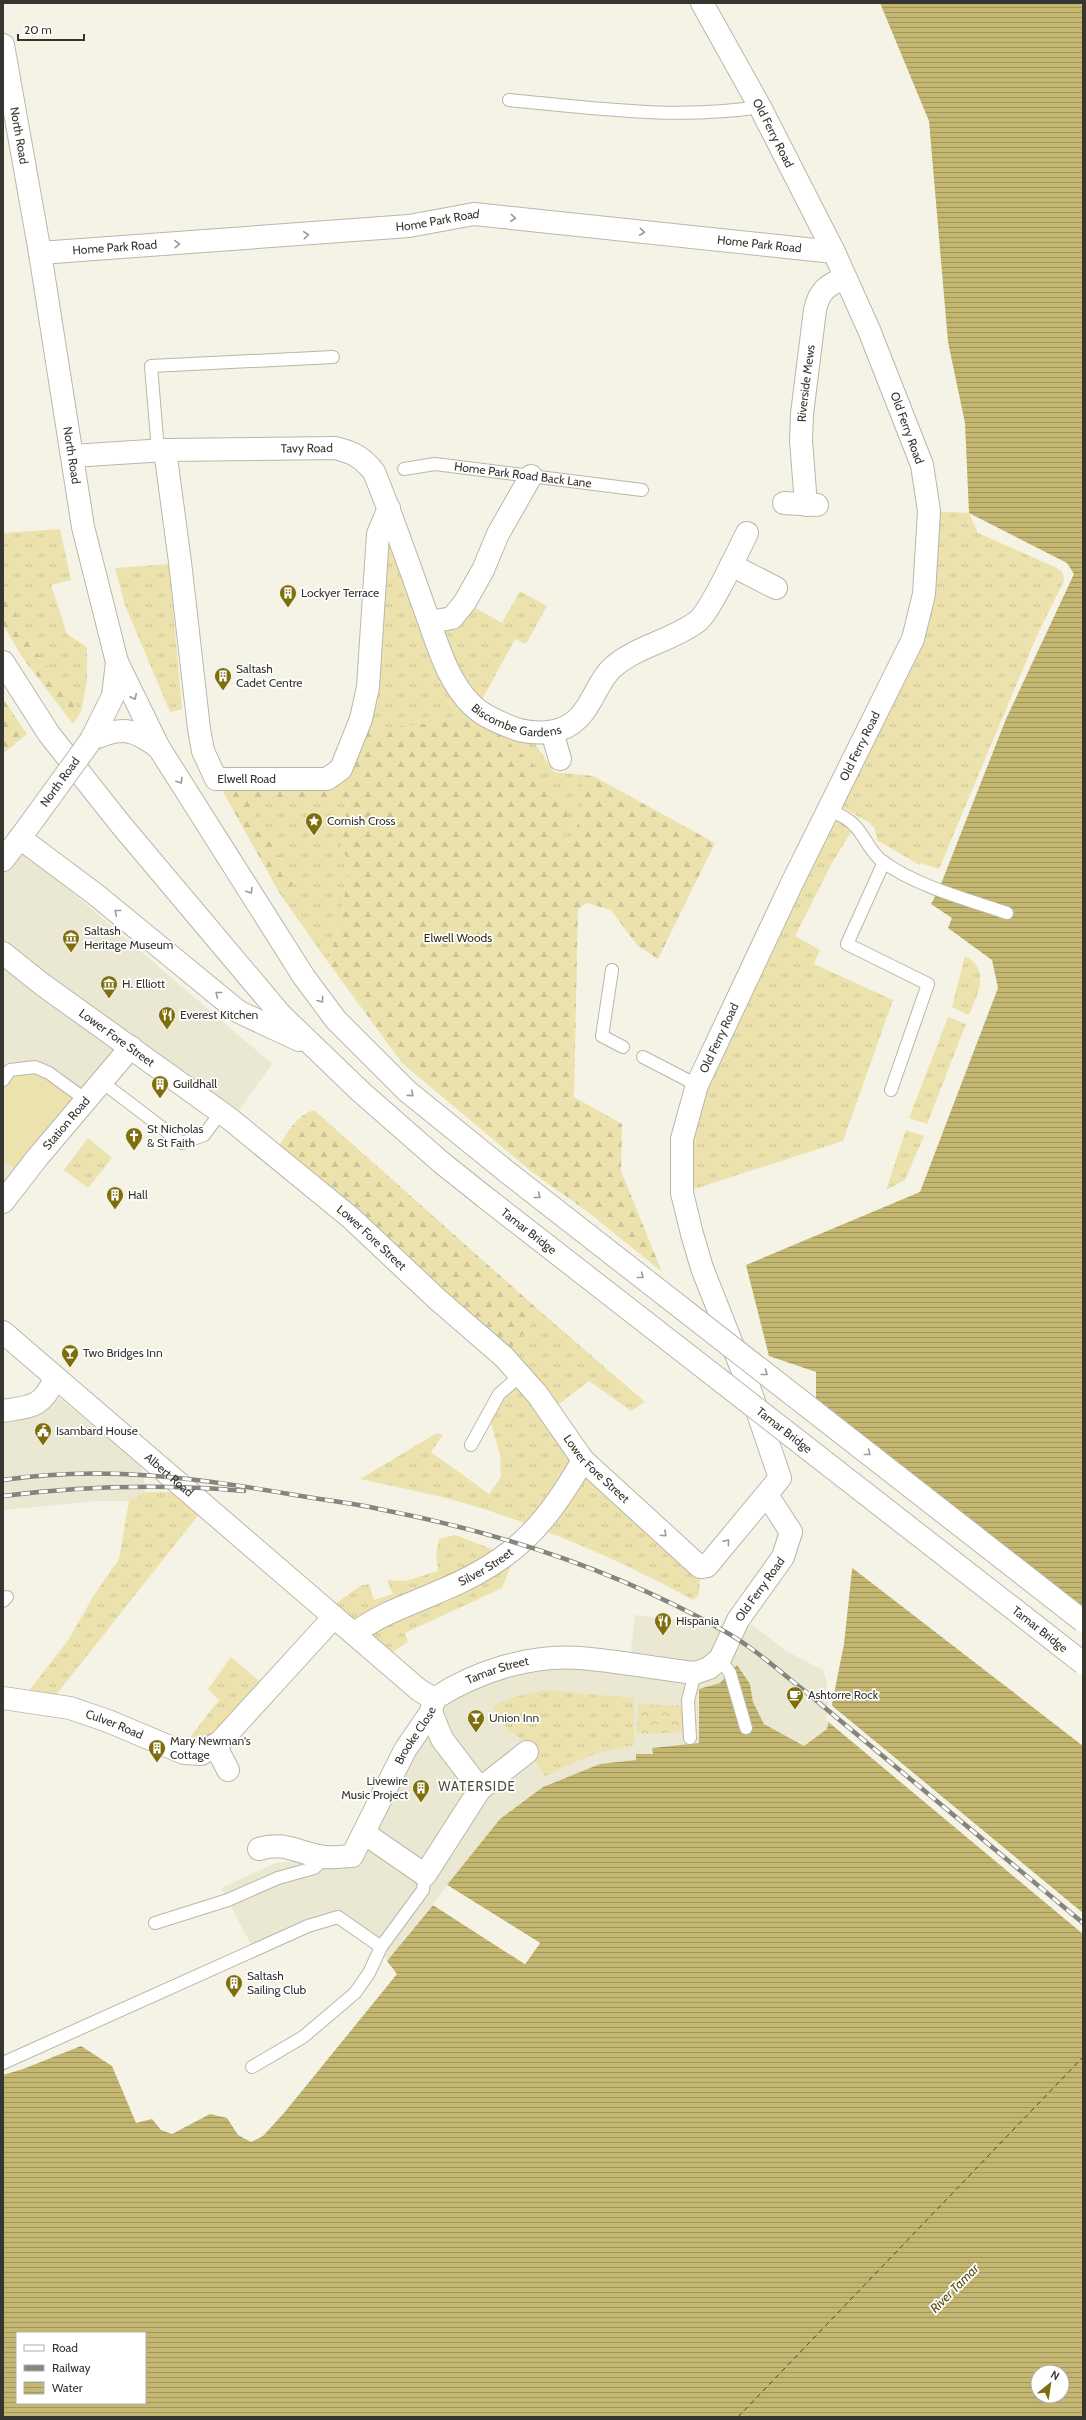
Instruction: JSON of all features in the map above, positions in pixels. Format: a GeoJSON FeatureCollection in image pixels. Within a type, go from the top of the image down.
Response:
{"type":"FeatureCollection","features":[{"type":"Feature","properties":{"kind":"main road","name":"Old Ferry Road"},"geometry":{"type":"LineString","coordinates":[[700,1567],[708,1566],[780,1478],[749,1387],[702,1268],[682,1193],[682,1139],[697,1085],[792,883],[913,639],[924,594],[929,511],[922,465],[901,407],[869,330],[834,252],[760,107],[702,3]]}},
{"type":"Feature","properties":{"kind":"main road","name":"North Road"},"geometry":{"type":"LineString","coordinates":[[3,45],[40,254],[83,527],[117,662],[114,696],[91,740],[3,860]]}},
{"type":"Feature","properties":{"kind":"main road","name":"Home Park Road"},"geometry":{"type":"LineString","coordinates":[[40,254],[409,226],[474,214],[834,252]]}},
{"type":"Feature","properties":{"kind":"main road","name":"Riverside Mews"},"geometry":{"type":"LineString","coordinates":[[784,503],[811,505],[801,440],[802,414],[815,310],[818,295],[829,284],[845,278]]}},
{"type":"Feature","properties":{"kind":"main road","name":"Tavy Road"},"geometry":{"type":"LineString","coordinates":[[72,456],[161,450],[336,448],[349,451],[364,459],[374,472],[430,622]]}},
{"type":"Feature","properties":{"kind":"main road","name":"Elwell Road"},"geometry":{"type":"LineString","coordinates":[[161,450],[182,576],[198,729],[203,751],[216,779],[327,779],[341,769],[361,719],[368,687],[378,534],[388,508]]}},
{"type":"Feature","properties":{"kind":"main road"},"geometry":{"type":"LineString","coordinates":[[430,622],[452,618],[465,602],[484,570],[498,534],[531,476]]}},
{"type":"Feature","properties":{"kind":"main road","name":"Biscombe Gardens"},"geometry":{"type":"LineString","coordinates":[[430,622],[438,648],[456,683],[471,705],[506,726],[527,732],[552,732],[571,724],[595,696],[610,670],[624,658],[683,631],[699,620],[731,565],[747,533]]}},
{"type":"Feature","properties":{"kind":"main road"},"geometry":{"type":"LineString","coordinates":[[731,565],[776,588]]}},
{"type":"Feature","properties":{"kind":"main road"},"geometry":{"type":"LineString","coordinates":[[3,662],[49,734],[122,826],[281,1015],[312,1047]]}},
{"type":"Feature","properties":{"kind":"main road"},"geometry":{"type":"LineString","coordinates":[[117,662],[160,748],[304,977],[336,1020],[407,1091],[508,1172],[1083,1620]]}},
{"type":"Feature","properties":{"kind":"main road"},"geometry":{"type":"LineString","coordinates":[[91,740],[108,732],[128,731],[142,734],[160,748]]}},
{"type":"Feature","properties":{"kind":"main road"},"geometry":{"type":"LineString","coordinates":[[552,732],[560,759]]}},
{"type":"Feature","properties":{"kind":"main road"},"geometry":{"type":"LineString","coordinates":[[20,838],[95,894],[239,1012],[312,1047]]}},
{"type":"Feature","properties":{"kind":"main road","name":"Lower Fore Street"},"geometry":{"type":"LineString","coordinates":[[3,953],[43,985],[221,1112],[273,1152],[351,1218],[437,1299],[504,1357],[542,1400],[583,1460],[700,1567]]}},
{"type":"Feature","properties":{"kind":"main road","name":"Station Road"},"geometry":{"type":"LineString","coordinates":[[3,1202],[131,1047]]}},
{"type":"Feature","properties":{"kind":"main road","name":"Tamar Bridge"},"geometry":{"type":"LineString","coordinates":[[312,1047],[442,1163],[1083,1663]]}},
{"type":"Feature","properties":{"kind":"main road","name":"Albert Road"},"geometry":{"type":"LineString","coordinates":[[3,1332],[56,1379],[228,1524],[334,1617]]}},
{"type":"Feature","properties":{"kind":"main road"},"geometry":{"type":"LineString","coordinates":[[3,1411],[42,1402],[56,1379]]}},
{"type":"Feature","properties":{"kind":"main road","name":"Silver Street"},"geometry":{"type":"LineString","coordinates":[[354,1634],[369,1622],[440,1592],[508,1555],[539,1526],[564,1494],[583,1460]]}},
{"type":"Feature","properties":{"kind":"main road","name":"Old Ferry Road"},"geometry":{"type":"LineString","coordinates":[[720,1659],[738,1620],[783,1557],[791,1532],[767,1495]]}},
{"type":"Feature","properties":{"kind":"main road"},"geometry":{"type":"LineString","coordinates":[[334,1617],[419,1690],[432,1706],[442,1739],[480,1789]]}},
{"type":"Feature","properties":{"kind":"main road","name":"Culver Road"},"geometry":{"type":"LineString","coordinates":[[3,1698],[70,1708],[108,1721],[184,1753],[201,1754],[215,1745],[334,1617]]}},
{"type":"Feature","properties":{"kind":"main road","name":"Tamar Street"},"geometry":{"type":"LineString","coordinates":[[432,1706],[454,1686],[497,1669],[551,1658],[580,1658],[695,1673]]}},
{"type":"Feature","properties":{"kind":"main road"},"geometry":{"type":"LineString","coordinates":[[695,1673],[709,1668],[720,1659]]}},
{"type":"Feature","properties":{"kind":"main road","name":"Brooke Close"},"geometry":{"type":"LineString","coordinates":[[327,1858],[352,1856],[405,1750],[432,1706]]}},
{"type":"Feature","properties":{"kind":"main road"},"geometry":{"type":"LineString","coordinates":[[215,1745],[228,1770]]}},
{"type":"Feature","properties":{"kind":"main road"},"geometry":{"type":"LineString","coordinates":[[364,1833],[425,1875],[480,1789],[527,1752]]}},
{"type":"Feature","properties":{"kind":"main road"},"geometry":{"type":"LineString","coordinates":[[259,1849],[270,1845],[288,1846],[327,1858]]}},
{"type":"Feature","properties":{"kind":"lane"},"geometry":{"type":"LineString","coordinates":[[509,100],[640,113],[732,111],[760,107]]}},
{"type":"Feature","properties":{"kind":"lane"},"geometry":{"type":"LineString","coordinates":[[161,450],[151,366],[333,358]]}},
{"type":"Feature","properties":{"kind":"lane","name":"Home Park Road Back Lane"},"geometry":{"type":"LineString","coordinates":[[404,468],[435,464],[642,490]]}},
{"type":"Feature","properties":{"kind":"lane"},"geometry":{"type":"LineString","coordinates":[[829,810],[843,816],[855,826],[873,854],[884,862],[914,879],[1007,914]]}},
{"type":"Feature","properties":{"kind":"lane"},"geometry":{"type":"LineString","coordinates":[[884,862],[847,944],[928,984],[891,1090]]}},
{"type":"Feature","properties":{"kind":"lane"},"geometry":{"type":"LineString","coordinates":[[612,970],[602,1036],[624,1047]]}},
{"type":"Feature","properties":{"kind":"lane"},"geometry":{"type":"LineString","coordinates":[[644,1057],[697,1085]]}},
{"type":"Feature","properties":{"kind":"lane"},"geometry":{"type":"LineString","coordinates":[[3,1080],[10,1070],[35,1067],[49,1073],[86,1100]]}},
{"type":"Feature","properties":{"kind":"lane"},"geometry":{"type":"LineString","coordinates":[[102,1082],[182,1143],[204,1135],[221,1112]]}},
{"type":"Feature","properties":{"kind":"lane"},"geometry":{"type":"LineString","coordinates":[[471,1445],[499,1394],[521,1375]]}},
{"type":"Feature","properties":{"kind":"lane"},"geometry":{"type":"LineString","coordinates":[[720,1659],[730,1673],[746,1728]]}},
{"type":"Feature","properties":{"kind":"lane"},"geometry":{"type":"LineString","coordinates":[[690,1738],[688,1700],[695,1673]]}},
{"type":"Feature","properties":{"kind":"lane"},"geometry":{"type":"LineString","coordinates":[[155,1923],[228,1900],[278,1878],[314,1868],[327,1858]]}},
{"type":"Feature","properties":{"kind":"lane"},"geometry":{"type":"LineString","coordinates":[[252,2068],[303,2037],[355,1993],[369,1973],[381,1947],[423,1890],[425,1875]]}},
{"type":"Feature","properties":{"kind":"lane"},"geometry":{"type":"LineString","coordinates":[[3,2063],[308,1926],[338,1917],[381,1947]]}},
{"type":"Feature","properties":{"kind":"shaded area"},"geometry":{"type":"Polygon","coordinates":[[[3,837],[60,882],[272,1064],[240,1109],[230,1119],[131,1047],[3,1202],[3,837]]]}},
{"type":"Feature","properties":{"kind":"shaded area"},"geometry":{"type":"Polygon","coordinates":[[[59,1398],[141,1465],[146,1492],[129,1501],[97,1501],[3,1510],[3,1420],[37,1415],[51,1407],[59,1398]]]}},
{"type":"Feature","properties":{"kind":"shaded area"},"geometry":{"type":"Polygon","coordinates":[[[635,1615],[696,1622],[753,1625],[786,1651],[823,1670],[827,1682],[827,1729],[804,1746],[764,1724],[753,1702],[750,1684],[737,1666],[720,1683],[699,1689],[699,1743],[653,1748],[653,1754],[636,1754],[636,1760],[600,1764],[543,1787],[500,1819],[387,1961],[381,1947],[338,1917],[254,1950],[221,1888],[276,1863],[352,1856],[444,1692],[512,1664],[635,1664],[631,1650],[635,1615]]]}},
{"type":"Feature","properties":{"kind":"green space"},"geometry":{"type":"Polygon","coordinates":[[[389,508],[430,622],[465,602],[502,623],[520,591],[547,606],[526,644],[515,639],[477,709],[527,732],[554,772],[583,775],[584,796],[582,812],[576,828],[566,846],[560,841],[568,826],[357,732],[389,508]]]}},
{"type":"Feature","properties":{"kind":"green space"},"geometry":{"type":"Polygon","coordinates":[[[929,511],[969,513],[978,533],[1057,568],[1063,573],[1064,581],[1038,633],[939,869],[921,863],[920,865],[878,841],[874,827],[870,823],[833,802],[903,661],[929,511]]]}},
{"type":"Feature","properties":{"kind":"green space"},"geometry":{"type":"Polygon","coordinates":[[[60,529],[71,580],[51,585],[67,634],[87,647],[87,681],[81,712],[33,647],[3,588],[3,533],[60,529]]]}},
{"type":"Feature","properties":{"kind":"green space"},"geometry":{"type":"Polygon","coordinates":[[[169,564],[182,709],[170,712],[125,605],[115,568],[169,564]]]}},
{"type":"Feature","properties":{"kind":"green space"},"geometry":{"type":"Polygon","coordinates":[[[3,588],[33,647],[81,712],[73,724],[23,658],[3,625],[3,588]]]}},
{"type":"Feature","properties":{"kind":"green space"},"geometry":{"type":"Polygon","coordinates":[[[3,699],[27,734],[3,754],[3,699]]]}},
{"type":"Feature","properties":{"kind":"green space","name":"Elwell Woods"},"geometry":{"type":"Polygon","coordinates":[[[470,718],[502,737],[532,764],[567,811],[569,826],[561,841],[566,846],[576,829],[581,812],[583,803],[583,775],[593,776],[715,843],[658,959],[637,945],[611,910],[587,903],[578,909],[574,1097],[622,1124],[621,1171],[662,1272],[588,1212],[532,1172],[402,1063],[328,962],[337,933],[351,862],[341,850],[348,801],[255,800],[248,784],[327,779],[357,732],[470,718]]]}},
{"type":"Feature","properties":{"kind":"green space"},"geometry":{"type":"Polygon","coordinates":[[[216,779],[239,779],[256,819],[274,846],[295,884],[280,894],[216,779]]]}},
{"type":"Feature","properties":{"kind":"green space"},"geometry":{"type":"Polygon","coordinates":[[[239,779],[246,779],[255,800],[348,800],[341,849],[351,862],[337,933],[328,962],[280,894],[295,884],[274,846],[256,819],[239,779]]]}},
{"type":"Feature","properties":{"kind":"green space"},"geometry":{"type":"Polygon","coordinates":[[[829,810],[855,826],[833,861],[795,936],[820,950],[814,964],[893,1000],[843,1141],[682,1193],[682,1142],[829,810]]]}},
{"type":"Feature","properties":{"kind":"green space"},"geometry":{"type":"Polygon","coordinates":[[[965,956],[973,961],[978,968],[980,975],[979,991],[969,1015],[952,1007],[965,956]]]}},
{"type":"Feature","properties":{"kind":"green space"},"geometry":{"type":"Polygon","coordinates":[[[948,1017],[966,1024],[927,1124],[909,1118],[948,1017]]]}},
{"type":"Feature","properties":{"kind":"green space"},"geometry":{"type":"Polygon","coordinates":[[[35,1067],[86,1100],[23,1175],[3,1160],[3,1080],[10,1070],[35,1067]]]}},
{"type":"Feature","properties":{"kind":"green space"},"geometry":{"type":"Polygon","coordinates":[[[314,1110],[541,1312],[504,1357],[276,1151],[296,1121],[314,1110]]]}},
{"type":"Feature","properties":{"kind":"green space"},"geometry":{"type":"Polygon","coordinates":[[[906,1130],[924,1136],[905,1180],[886,1190],[906,1130]]]}},
{"type":"Feature","properties":{"kind":"green space"},"geometry":{"type":"Polygon","coordinates":[[[88,1138],[112,1158],[88,1188],[64,1170],[88,1138]]]}},
{"type":"Feature","properties":{"kind":"green space"},"geometry":{"type":"Polygon","coordinates":[[[541,1312],[645,1402],[631,1411],[589,1381],[550,1411],[700,1567],[699,1595],[693,1600],[619,1562],[516,1520],[458,1501],[360,1479],[437,1433],[443,1435],[431,1452],[489,1494],[501,1477],[500,1455],[488,1413],[521,1375],[504,1357],[541,1312]]]}},
{"type":"Feature","properties":{"kind":"green space"},"geometry":{"type":"Polygon","coordinates":[[[146,1492],[174,1492],[200,1513],[48,1705],[21,1701],[69,1639],[94,1595],[119,1559],[129,1501],[146,1492]]]}},
{"type":"Feature","properties":{"kind":"green space"},"geometry":{"type":"Polygon","coordinates":[[[455,1535],[508,1555],[520,1544],[502,1588],[405,1633],[408,1642],[383,1658],[326,1611],[360,1586],[369,1584],[374,1600],[393,1594],[387,1580],[405,1581],[438,1571],[436,1554],[439,1539],[455,1535]]]}},
{"type":"Feature","properties":{"kind":"green space"},"geometry":{"type":"Polygon","coordinates":[[[231,1657],[267,1688],[220,1742],[179,1751],[219,1700],[208,1689],[231,1657]]]}},
{"type":"Feature","properties":{"kind":"green space"},"geometry":{"type":"Polygon","coordinates":[[[543,1690],[634,1698],[634,1745],[594,1754],[545,1776],[515,1732],[510,1732],[492,1706],[518,1696],[543,1690]]]}},
{"type":"Feature","properties":{"kind":"green space"},"geometry":{"type":"Polygon","coordinates":[[[638,1704],[685,1706],[686,1732],[637,1734],[638,1704]]]}},
{"type":"Feature","properties":{"kind":"water","name":"River Tamar"},"geometry":{"type":"Polygon","coordinates":[[[880,3],[1083,3],[1083,2417],[3,2417],[3,2075],[23,2069],[81,2046],[112,2066],[136,2123],[152,2119],[161,2130],[172,2134],[210,2114],[227,2118],[238,2135],[251,2142],[263,2136],[284,2113],[397,1974],[387,1961],[433,1905],[525,1964],[540,1943],[447,1885],[500,1819],[543,1787],[600,1764],[636,1760],[636,1754],[653,1754],[652,1748],[699,1743],[699,1689],[720,1683],[737,1665],[750,1684],[753,1702],[764,1724],[804,1746],[827,1729],[844,1644],[852,1570],[869,1505],[816,1406],[816,1372],[769,1356],[746,1265],[920,1192],[998,988],[992,960],[948,928],[952,918],[931,904],[939,889],[1006,719],[1074,574],[1067,563],[969,513],[965,423],[948,342],[929,121],[880,3]]]}},
{"type":"Feature","properties":{"kind":"pier"},"geometry":{"type":"Polygon","coordinates":[[[818,1414],[1083,1621],[1083,1746],[851,1567],[867,1505],[818,1414]]]}},
{"type":"Feature","properties":{"kind":"pier"},"geometry":{"type":"Polygon","coordinates":[[[830,1704],[1083,1913],[1083,1934],[826,1720],[830,1704]]]}},
{"type":"Feature","properties":{"kind":"pier"},"geometry":{"type":"Polygon","coordinates":[[[447,1885],[540,1943],[525,1964],[433,1905],[434,1904],[524,1961],[537,1944],[491,1916],[446,1886],[447,1885]]]}},
{"type":"Feature","properties":{"kind":"ferry route"},"geometry":{"type":"LineString","coordinates":[[738,2417],[1083,2057]]}},
{"type":"Feature","properties":{"kind":"railway"},"geometry":{"type":"LineString","coordinates":[[3,1480],[40,1476],[113,1474],[222,1483],[358,1505],[424,1518],[513,1542],[600,1572],[684,1609],[735,1637],[756,1652],[1083,1923]]}},
{"type":"Feature","properties":{"kind":"railway"},"geometry":{"type":"LineString","coordinates":[[3,1496],[63,1490],[124,1487],[184,1487],[244,1491]]}},
{"type":"Feature","properties":{"kind":"place","name":"Lockyer Terrace"},"geometry":{"type":"Point","coordinates":[288,608]}},
{"type":"Feature","properties":{"kind":"place","name":"Saltash Cadet Centre"},"geometry":{"type":"Point","coordinates":[223,691]}},
{"type":"Feature","properties":{"kind":"place","name":"Cornish Cross"},"geometry":{"type":"Point","coordinates":[314,836]}},
{"type":"Feature","properties":{"kind":"place","name":"Saltash Heritage Museum"},"geometry":{"type":"Point","coordinates":[71,953]}},
{"type":"Feature","properties":{"kind":"place","name":"H. Elliott"},"geometry":{"type":"Point","coordinates":[109,999]}},
{"type":"Feature","properties":{"kind":"place","name":"Everest Kitchen"},"geometry":{"type":"Point","coordinates":[167,1030]}},
{"type":"Feature","properties":{"kind":"place","name":"Guildhall"},"geometry":{"type":"Point","coordinates":[160,1099]}},
{"type":"Feature","properties":{"kind":"place","name":"St Nicholas & St Faith"},"geometry":{"type":"Point","coordinates":[134,1151]}},
{"type":"Feature","properties":{"kind":"place","name":"Hall"},"geometry":{"type":"Point","coordinates":[115,1210]}},
{"type":"Feature","properties":{"kind":"place","name":"Two Bridges Inn"},"geometry":{"type":"Point","coordinates":[70,1368]}},
{"type":"Feature","properties":{"kind":"place","name":"Isambard House"},"geometry":{"type":"Point","coordinates":[43,1446]}},
{"type":"Feature","properties":{"kind":"place","name":"Hispania"},"geometry":{"type":"Point","coordinates":[663,1636]}},
{"type":"Feature","properties":{"kind":"place","name":"Ashtorre Rock"},"geometry":{"type":"Point","coordinates":[795,1710]}},
{"type":"Feature","properties":{"kind":"place","name":"Union Inn"},"geometry":{"type":"Point","coordinates":[476,1733]}},
{"type":"Feature","properties":{"kind":"place","name":"Mary Newman's Cottage"},"geometry":{"type":"Point","coordinates":[157,1763]}},
{"type":"Feature","properties":{"kind":"place","name":"Livewire Music Project"},"geometry":{"type":"Point","coordinates":[421,1803]}},
{"type":"Feature","properties":{"kind":"place","name":"Saltash Sailing Club"},"geometry":{"type":"Point","coordinates":[234,1998]}},
{"type":"Feature","properties":{"kind":"district","name":"WATERSIDE"},"geometry":{"type":"Point","coordinates":[477,1786]}}]}
